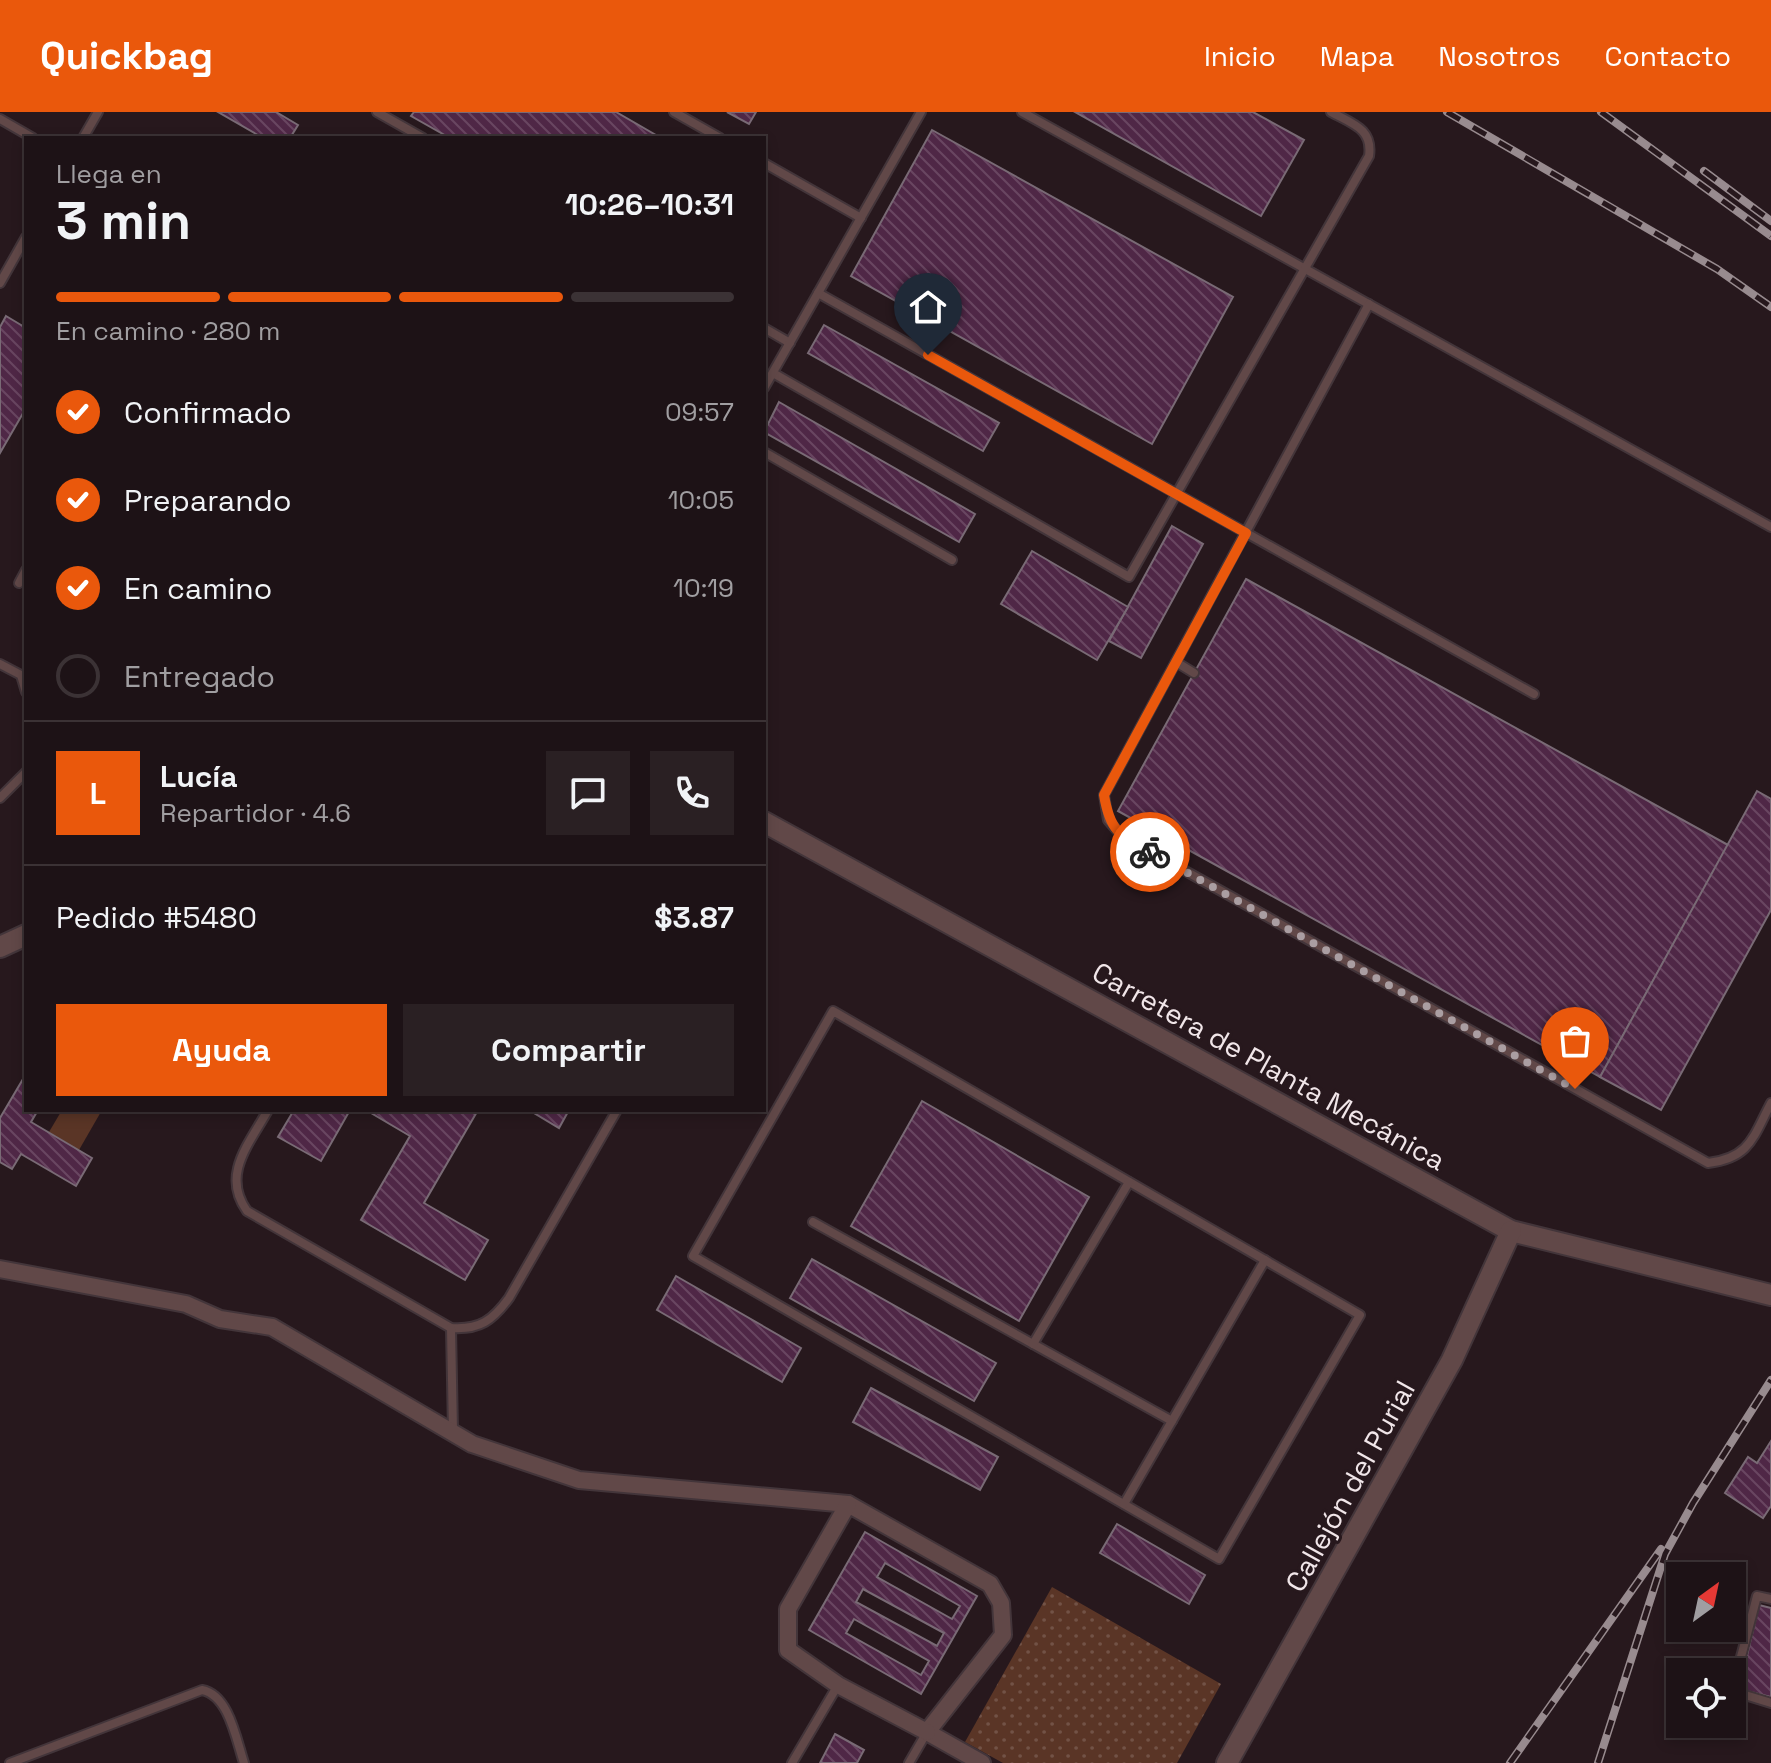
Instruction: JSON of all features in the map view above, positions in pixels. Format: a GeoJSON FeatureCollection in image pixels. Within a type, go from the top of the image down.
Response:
{"type":"FeatureCollection","features":[{"type":"Feature","properties":{"kind":"street","name":"Carretera de Planta Mecánica"},"geometry":{"type":"LineString","coordinates":[[766,823],[1511,1231],[1771,1295]]}},
{"type":"Feature","properties":{"kind":"street"},"geometry":{"type":"LineString","coordinates":[[0,947],[24,936]]}},
{"type":"Feature","properties":{"kind":"street","name":"Callejón del Purial"},"geometry":{"type":"LineString","coordinates":[[1227,1763],[1452,1360],[1511,1231]]}},
{"type":"Feature","properties":{"kind":"street"},"geometry":{"type":"LineString","coordinates":[[0,1269],[186,1304],[220,1319],[272,1327],[472,1444],[579,1480],[848,1504],[990,1584],[1001,1603],[1003,1635],[927,1732]]}},
{"type":"Feature","properties":{"kind":"street"},"geometry":{"type":"LineString","coordinates":[[848,1504],[788,1609],[788,1650],[838,1685],[982,1763]]}},
{"type":"Feature","properties":{"kind":"lane"},"geometry":{"type":"LineString","coordinates":[[84,136],[98,112]]}},
{"type":"Feature","properties":{"kind":"lane"},"geometry":{"type":"LineString","coordinates":[[377,112],[419,136]]}},
{"type":"Feature","properties":{"kind":"lane"},"geometry":{"type":"LineString","coordinates":[[674,112],[716,136]]}},
{"type":"Feature","properties":{"kind":"lane"},"geometry":{"type":"LineString","coordinates":[[766,385],[921,112]]}},
{"type":"Feature","properties":{"kind":"lane"},"geometry":{"type":"LineString","coordinates":[[1022,112],[1771,527]]}},
{"type":"Feature","properties":{"kind":"lane"},"geometry":{"type":"LineString","coordinates":[[773,373],[1129,577],[1369,156],[1371,143],[1366,131],[1331,112]]}},
{"type":"Feature","properties":{"kind":"lane"},"geometry":{"type":"LineString","coordinates":[[0,119],[30,136]]}},
{"type":"Feature","properties":{"kind":"lane"},"geometry":{"type":"LineString","coordinates":[[766,164],[861,218]]}},
{"type":"Feature","properties":{"kind":"lane"},"geometry":{"type":"LineString","coordinates":[[0,283],[24,241]]}},
{"type":"Feature","properties":{"kind":"lane"},"geometry":{"type":"LineString","coordinates":[[818,293],[1534,694]]}},
{"type":"Feature","properties":{"kind":"lane"},"geometry":{"type":"LineString","coordinates":[[1369,304],[1104,795],[1108,820],[1121,835],[1708,1163],[1728,1161],[1745,1151],[1771,1103]]}},
{"type":"Feature","properties":{"kind":"lane"},"geometry":{"type":"LineString","coordinates":[[766,329],[790,343]]}},
{"type":"Feature","properties":{"kind":"lane"},"geometry":{"type":"LineString","coordinates":[[766,453],[952,560]]}},
{"type":"Feature","properties":{"kind":"lane"},"geometry":{"type":"LineString","coordinates":[[19,583],[24,574]]}},
{"type":"Feature","properties":{"kind":"lane"},"geometry":{"type":"LineString","coordinates":[[1176,662],[1194,673]]}},
{"type":"Feature","properties":{"kind":"lane"},"geometry":{"type":"LineString","coordinates":[[0,664],[21,675],[24,685]]}},
{"type":"Feature","properties":{"kind":"lane"},"geometry":{"type":"LineString","coordinates":[[0,798],[24,774]]}},
{"type":"Feature","properties":{"kind":"lane"},"geometry":{"type":"LineString","coordinates":[[833,1011],[1129,1182],[1360,1315],[1219,1559],[693,1256],[833,1011]]}},
{"type":"Feature","properties":{"kind":"lane"},"geometry":{"type":"LineString","coordinates":[[267,1112],[236,1166],[234,1183],[238,1198],[247,1211],[451,1328],[468,1329],[497,1315],[616,1112]]}},
{"type":"Feature","properties":{"kind":"lane"},"geometry":{"type":"LineString","coordinates":[[1033,1344],[1129,1182]]}},
{"type":"Feature","properties":{"kind":"lane"},"geometry":{"type":"LineString","coordinates":[[813,1222],[1172,1421]]}},
{"type":"Feature","properties":{"kind":"lane"},"geometry":{"type":"LineString","coordinates":[[1124,1504],[1265,1260]]}},
{"type":"Feature","properties":{"kind":"lane"},"geometry":{"type":"LineString","coordinates":[[451,1328],[453,1433]]}},
{"type":"Feature","properties":{"kind":"lane"},"geometry":{"type":"LineString","coordinates":[[1741,1658],[1757,1596],[1771,1599]]}},
{"type":"Feature","properties":{"kind":"lane"},"geometry":{"type":"LineString","coordinates":[[792,1763],[838,1685]]}},
{"type":"Feature","properties":{"kind":"lane"},"geometry":{"type":"LineString","coordinates":[[10,1763],[202,1690],[214,1692],[221,1700],[244,1763]]}},
{"type":"Feature","properties":{"kind":"lane"},"geometry":{"type":"LineString","coordinates":[[1746,1695],[1771,1703]]}},
{"type":"Feature","properties":{"kind":"lane"},"geometry":{"type":"LineString","coordinates":[[909,1763],[927,1732]]}},
{"type":"Feature","properties":{"kind":"shaded area"},"geometry":{"type":"Polygon","coordinates":[[[61,1112],[101,1112],[79,1150],[49,1132],[61,1112]]]}},
{"type":"Feature","properties":{"kind":"shaded area"},"geometry":{"type":"Polygon","coordinates":[[[1052,1587],[1221,1684],[1177,1763],[1003,1763],[965,1742],[1052,1587]]]}},
{"type":"Feature","properties":{"kind":"building"},"geometry":{"type":"Polygon","coordinates":[[[218,112],[276,112],[298,125],[291,136],[260,136],[218,112]]]}},
{"type":"Feature","properties":{"kind":"building"},"geometry":{"type":"Polygon","coordinates":[[[414,112],[616,112],[658,136],[446,136],[411,116],[414,112]]]}},
{"type":"Feature","properties":{"kind":"building"},"geometry":{"type":"Polygon","coordinates":[[[727,112],[756,112],[749,124],[727,112]]]}},
{"type":"Feature","properties":{"kind":"building"},"geometry":{"type":"Polygon","coordinates":[[[1075,112],[1253,112],[1304,140],[1261,216],[1075,112]]]}},
{"type":"Feature","properties":{"kind":"building"},"geometry":{"type":"Polygon","coordinates":[[[932,130],[1233,297],[1152,444],[851,276],[932,130]]]}},
{"type":"Feature","properties":{"kind":"building"},"geometry":{"type":"Polygon","coordinates":[[[6,316],[24,327],[24,411],[0,453],[0,327],[6,316]]]}},
{"type":"Feature","properties":{"kind":"building"},"geometry":{"type":"Polygon","coordinates":[[[824,325],[999,423],[983,451],[808,353],[824,325]]]}},
{"type":"Feature","properties":{"kind":"building"},"geometry":{"type":"Polygon","coordinates":[[[779,402],[975,514],[959,542],[766,433],[779,402]]]}},
{"type":"Feature","properties":{"kind":"building"},"geometry":{"type":"Polygon","coordinates":[[[1172,526],[1203,544],[1141,658],[1109,641],[1172,526]]]}},
{"type":"Feature","properties":{"kind":"building"},"geometry":{"type":"Polygon","coordinates":[[[1032,551],[1128,607],[1097,660],[1001,604],[1032,551]]]}},
{"type":"Feature","properties":{"kind":"building"},"geometry":{"type":"Polygon","coordinates":[[[1246,579],[1728,845],[1600,1077],[1118,811],[1246,579]]]}},
{"type":"Feature","properties":{"kind":"building"},"geometry":{"type":"Polygon","coordinates":[[[1757,791],[1771,799],[1771,910],[1661,1110],[1600,1077],[1757,791]]]}},
{"type":"Feature","properties":{"kind":"building"},"geometry":{"type":"Polygon","coordinates":[[[24,1077],[24,1112],[37,1112],[31,1122],[92,1158],[76,1186],[21,1154],[12,1169],[0,1162],[0,1118],[24,1077]]]}},
{"type":"Feature","properties":{"kind":"building"},"geometry":{"type":"Polygon","coordinates":[[[922,1101],[1089,1197],[1019,1321],[851,1226],[922,1101]]]}},
{"type":"Feature","properties":{"kind":"building"},"geometry":{"type":"Polygon","coordinates":[[[293,1112],[349,1112],[321,1161],[278,1137],[293,1112]]]}},
{"type":"Feature","properties":{"kind":"building"},"geometry":{"type":"Polygon","coordinates":[[[369,1112],[477,1112],[424,1203],[488,1240],[465,1280],[361,1220],[410,1136],[369,1112]]]}},
{"type":"Feature","properties":{"kind":"building"},"geometry":{"type":"Polygon","coordinates":[[[532,1112],[568,1112],[559,1128],[532,1112]]]}},
{"type":"Feature","properties":{"kind":"building"},"geometry":{"type":"Polygon","coordinates":[[[812,1259],[996,1363],[974,1401],[790,1298],[812,1259]]]}},
{"type":"Feature","properties":{"kind":"building"},"geometry":{"type":"Polygon","coordinates":[[[676,1276],[801,1348],[782,1382],[657,1310],[676,1276]]]}},
{"type":"Feature","properties":{"kind":"building"},"geometry":{"type":"Polygon","coordinates":[[[871,1388],[998,1457],[980,1490],[853,1422],[871,1388]]]}},
{"type":"Feature","properties":{"kind":"building"},"geometry":{"type":"Polygon","coordinates":[[[1771,1441],[1771,1506],[1763,1518],[1725,1493],[1748,1457],[1757,1463],[1771,1441]]]}},
{"type":"Feature","properties":{"kind":"building"},"geometry":{"type":"Polygon","coordinates":[[[1117,1524],[1205,1575],[1189,1604],[1100,1553],[1117,1524]]]}},
{"type":"Feature","properties":{"kind":"building"},"geometry":{"type":"Polygon","coordinates":[[[865,1532],[977,1596],[921,1694],[809,1630],[865,1532]],[[885,1563],[877,1577],[952,1619],[960,1606],[885,1563]],[[863,1589],[856,1602],[937,1646],[944,1633],[863,1589]],[[854,1619],[846,1633],[921,1675],[929,1661],[854,1619]]]}},
{"type":"Feature","properties":{"kind":"building"},"geometry":{"type":"Polygon","coordinates":[[[1759,1605],[1771,1608],[1771,1697],[1746,1691],[1746,1660],[1759,1605]]]}},
{"type":"Feature","properties":{"kind":"building"},"geometry":{"type":"Polygon","coordinates":[[[835,1734],[864,1750],[857,1763],[820,1763],[835,1734]]]}},
{"type":"Feature","properties":{"kind":"railway"},"geometry":{"type":"LineString","coordinates":[[1447,112],[1717,269],[1771,307]]}},
{"type":"Feature","properties":{"kind":"railway"},"geometry":{"type":"LineString","coordinates":[[1601,112],[1771,236]]}},
{"type":"Feature","properties":{"kind":"railway"},"geometry":{"type":"LineString","coordinates":[[1704,171],[1771,221]]}},
{"type":"Feature","properties":{"kind":"railway"},"geometry":{"type":"LineString","coordinates":[[1598,1763],[1665,1554],[1693,1503],[1771,1380]]}},
{"type":"Feature","properties":{"kind":"railway"},"geometry":{"type":"LineString","coordinates":[[1510,1763],[1661,1549]]}},
{"type":"Feature","properties":{"kind":"way so far"},"geometry":{"type":"LineString","coordinates":[[1150,852],[1575,1089]]}},
{"type":"Feature","properties":{"kind":"route"},"geometry":{"type":"LineString","coordinates":[[928,355],[1246,533],[1104,795],[1108,820],[1121,835],[1150,852]]}}]}
